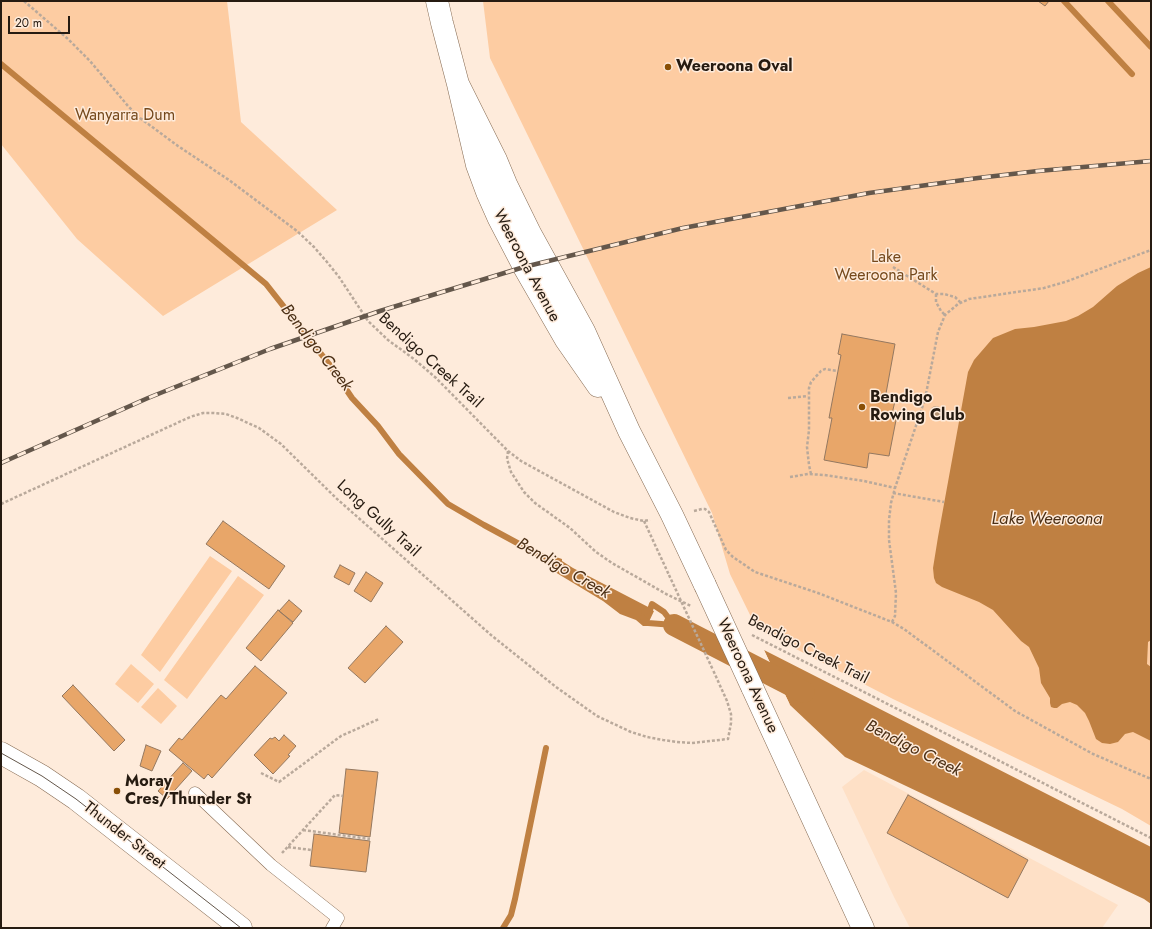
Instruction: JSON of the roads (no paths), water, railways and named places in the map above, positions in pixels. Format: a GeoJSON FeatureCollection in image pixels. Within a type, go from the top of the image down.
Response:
{"type":"FeatureCollection","features":[{"type":"Feature","properties":{"kind":"main road","name":"Weeroona Avenue"},"geometry":{"type":"LineString","coordinates":[[437,1],[458,84],[530,233],[584,331],[629,431],[706,585],[863,926]]}},
{"type":"Feature","properties":{"kind":"main road","name":"Thunder Street"},"geometry":{"type":"LineString","coordinates":[[1,753],[42,776],[76,798],[242,928]]}},
{"type":"Feature","properties":{"kind":"lane"},"geometry":{"type":"LineString","coordinates":[[196,793],[270,865],[338,918],[332,928]]}},
{"type":"Feature","properties":{"kind":"water","name":"Lake Weeroona"},"geometry":{"type":"Polygon","coordinates":[[[1151,267],[1151,640],[1148,642],[1147,664],[1151,667],[1151,741],[1133,732],[1125,734],[1118,742],[1110,744],[1102,743],[1096,739],[1085,713],[1077,705],[1070,702],[1062,704],[1057,708],[1051,707],[1050,698],[1041,683],[1039,668],[1029,647],[1021,641],[993,610],[979,602],[942,587],[936,583],[933,568],[968,372],[974,360],[993,338],[1015,329],[1066,321],[1078,316],[1093,307],[1117,286],[1151,267]]]}},
{"type":"Feature","properties":{"kind":"water"},"geometry":{"type":"Polygon","coordinates":[[[553,556],[562,559],[562,561],[573,568],[652,609],[651,610],[654,611],[647,626],[643,626],[636,620],[620,614],[603,601],[555,572],[548,566],[553,556]]]}},
{"type":"Feature","properties":{"kind":"water"},"geometry":{"type":"Polygon","coordinates":[[[764,650],[1151,847],[1151,904],[1144,899],[845,757],[790,705],[764,650]]]}},
{"type":"Feature","properties":{"kind":"waterway"},"geometry":{"type":"LineString","coordinates":[[1064,1],[1132,74]]}},
{"type":"Feature","properties":{"kind":"waterway"},"geometry":{"type":"LineString","coordinates":[[1108,1],[1151,47]]}},
{"type":"Feature","properties":{"kind":"waterway","name":"Bendigo Creek"},"geometry":{"type":"LineString","coordinates":[[1,64],[266,284],[329,364],[352,398],[378,426],[399,454],[448,504],[558,565]]}},
{"type":"Feature","properties":{"kind":"waterway","name":"Bendigo Creek"},"geometry":{"type":"LineString","coordinates":[[644,612],[650,610],[652,604],[664,612],[674,625]]}},
{"type":"Feature","properties":{"kind":"waterway","name":"Bendigo Creek"},"geometry":{"type":"LineString","coordinates":[[643,618],[648,623],[674,625]]}},
{"type":"Feature","properties":{"kind":"waterway","name":"Bendigo Creek"},"geometry":{"type":"LineString","coordinates":[[674,625],[804,692]]}},
{"type":"Feature","properties":{"kind":"waterway"},"geometry":{"type":"LineString","coordinates":[[503,928],[511,915],[515,899],[546,748]]}},
{"type":"Feature","properties":{"kind":"tram line"},"geometry":{"type":"LineString","coordinates":[[1,753],[42,776],[76,799],[241,928]]}},
{"type":"Feature","properties":{"kind":"railway"},"geometry":{"type":"LineString","coordinates":[[1,463],[148,398],[270,349],[380,311],[524,267],[683,228],[869,193],[1038,171],[1151,161]]}},
{"type":"Feature","properties":{"kind":"place","name":"Weeroona Oval"},"geometry":{"type":"Point","coordinates":[668,67]}},
{"type":"Feature","properties":{"kind":"place","name":"Bendigo Rowing Club"},"geometry":{"type":"Point","coordinates":[862,407]}},
{"type":"Feature","properties":{"kind":"place","name":"Moray Cres/Thunder St"},"geometry":{"type":"Point","coordinates":[117,791]}},
{"type":"Feature","properties":{"kind":"park label","name":"Wanyarra Dum"},"geometry":{"type":"Point","coordinates":[125,116]}},
{"type":"Feature","properties":{"kind":"park label","name":"Lake Weeroona Park"},"geometry":{"type":"Point","coordinates":[886,267]}}]}
